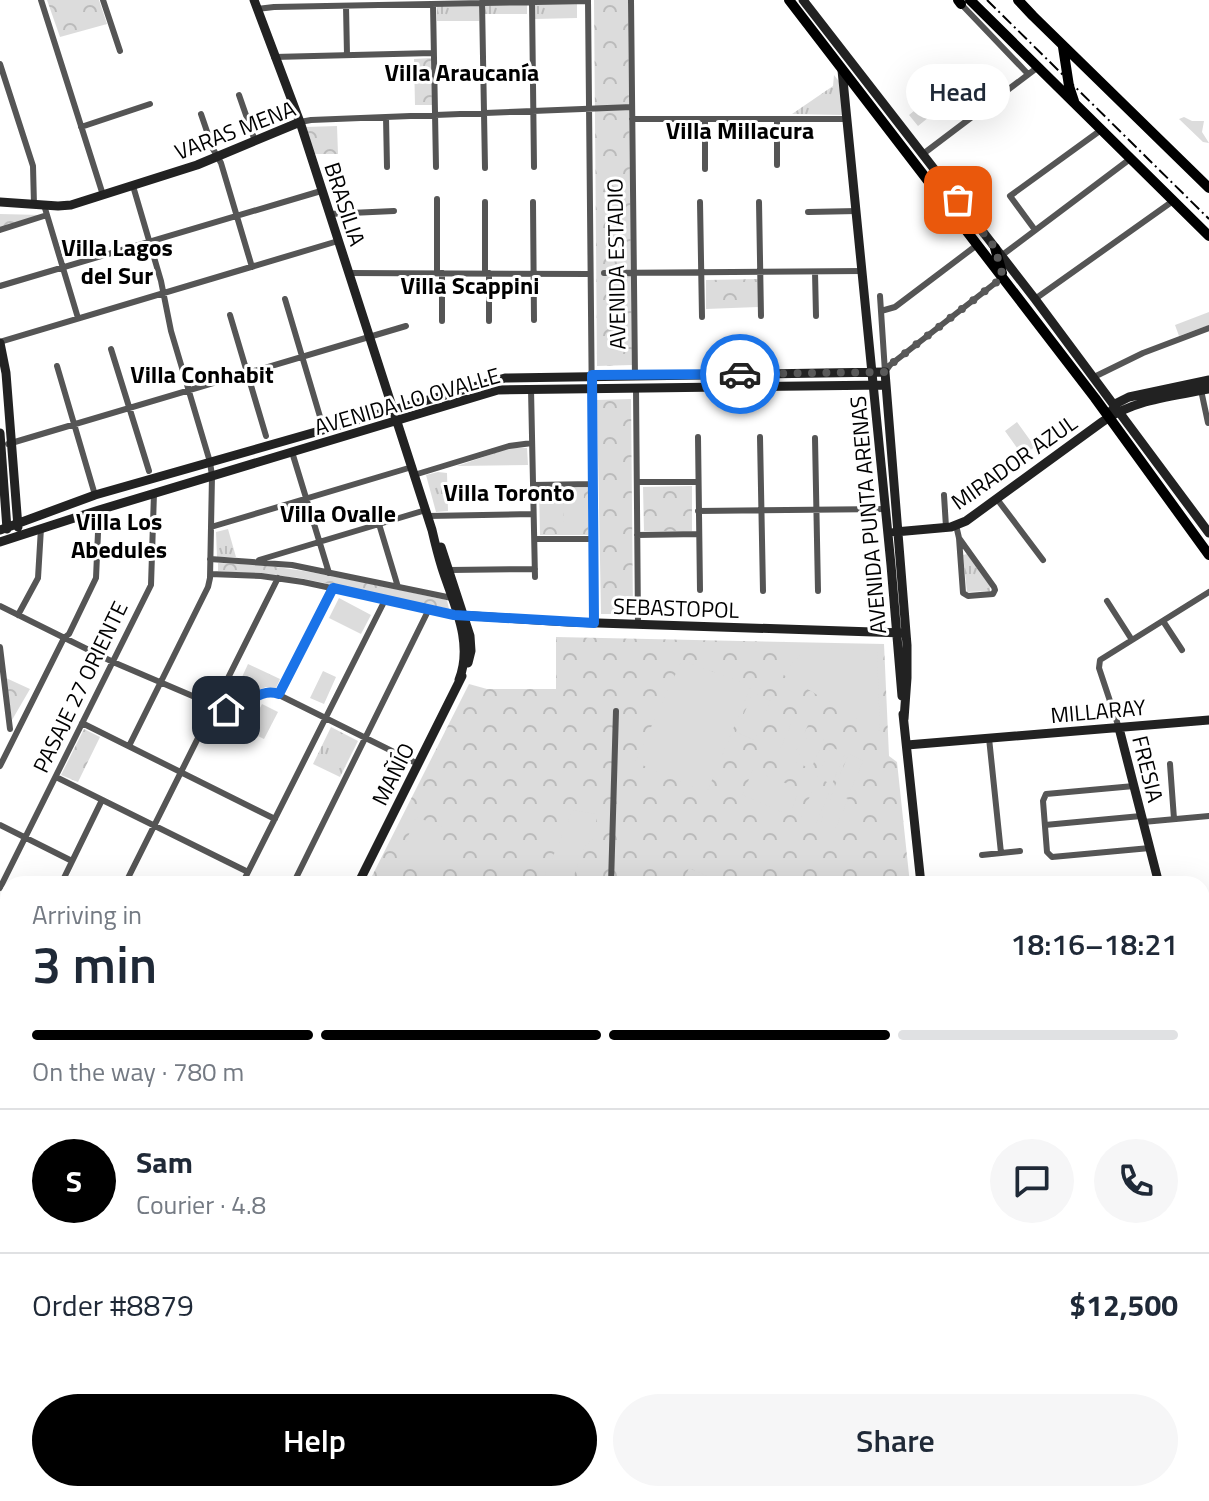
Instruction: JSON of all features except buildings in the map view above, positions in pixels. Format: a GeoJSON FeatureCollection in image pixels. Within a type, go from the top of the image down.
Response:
{"type":"FeatureCollection","features":[{"type":"Feature","properties":{"kind":"main road"},"geometry":{"type":"LineString","coordinates":[[789,0],[1109,417],[1209,555]]}},
{"type":"Feature","properties":{"kind":"main road"},"geometry":{"type":"LineString","coordinates":[[803,0],[1035,299],[1209,533]]}},
{"type":"Feature","properties":{"kind":"main road"},"geometry":{"type":"LineString","coordinates":[[1018,0],[1209,188]]}},
{"type":"Feature","properties":{"kind":"main road"},"geometry":{"type":"LineString","coordinates":[[963,1],[1033,71],[1074,103],[1209,236]]}},
{"type":"Feature","properties":{"kind":"main road","name":"BRASILIA"},"geometry":{"type":"LineString","coordinates":[[256,5],[300,122],[397,422]]}},
{"type":"Feature","properties":{"kind":"main road"},"geometry":{"type":"LineString","coordinates":[[1063,46],[1074,103]]}},
{"type":"Feature","properties":{"kind":"main road","name":"AVENIDA PUNTA ARENAS"},"geometry":{"type":"LineString","coordinates":[[842,70],[886,509],[893,532]]}},
{"type":"Feature","properties":{"kind":"main road","name":"VARAS MENA"},"geometry":{"type":"LineString","coordinates":[[0,202],[42,209],[71,205],[218,157],[300,122]]}},
{"type":"Feature","properties":{"kind":"main road"},"geometry":{"type":"LineString","coordinates":[[998,252],[1003,277]]}},
{"type":"Feature","properties":{"kind":"main road"},"geometry":{"type":"LineString","coordinates":[[0,342],[5,364],[9,481],[19,535]]}},
{"type":"Feature","properties":{"kind":"main road","name":"AVENIDA PUNTA ARENAS"},"geometry":{"type":"LineString","coordinates":[[885,372],[893,532],[907,678],[904,719],[920,876]]}},
{"type":"Feature","properties":{"kind":"main road","name":"AVENIDA LO OVALLE"},"geometry":{"type":"LineString","coordinates":[[4,529],[95,495],[505,378],[885,372]]}},
{"type":"Feature","properties":{"kind":"main road"},"geometry":{"type":"LineString","coordinates":[[1117,408],[1122,400],[1133,396],[1209,380]]}},
{"type":"Feature","properties":{"kind":"main road","name":"AVENIDA LO OVALLE"},"geometry":{"type":"LineString","coordinates":[[4,540],[492,391],[886,385]]}},
{"type":"Feature","properties":{"kind":"main road"},"geometry":{"type":"LineString","coordinates":[[1117,408],[1205,390]]}},
{"type":"Feature","properties":{"kind":"main road","name":"MIRADOR AZUL"},"geometry":{"type":"LineString","coordinates":[[893,532],[951,526],[966,521],[1109,417],[1117,408]]}},
{"type":"Feature","properties":{"kind":"main road","name":"MAÑÍO"},"geometry":{"type":"LineString","coordinates":[[362,876],[468,664],[471,651],[470,636],[452,598],[397,422]]}},
{"type":"Feature","properties":{"kind":"main road"},"geometry":{"type":"LineString","coordinates":[[0,433],[6,444]]}},
{"type":"Feature","properties":{"kind":"main road"},"geometry":{"type":"LineString","coordinates":[[4,540],[9,481]]}},
{"type":"Feature","properties":{"kind":"main road","name":"MAÑÍO"},"geometry":{"type":"LineString","coordinates":[[432,530],[450,570],[461,615]]}},
{"type":"Feature","properties":{"kind":"main road"},"geometry":{"type":"LineString","coordinates":[[1193,533],[1209,546]]}},
{"type":"Feature","properties":{"kind":"main road","name":"SEBASTOPOL"},"geometry":{"type":"LineString","coordinates":[[461,615],[594,623],[901,633]]}},
{"type":"Feature","properties":{"kind":"main road","name":"MILLARAY"},"geometry":{"type":"LineString","coordinates":[[907,745],[1209,720]]}},
{"type":"Feature","properties":{"kind":"main road","name":"FRESIA"},"geometry":{"type":"LineString","coordinates":[[1119,728],[1150,848],[1154,876]]}},
{"type":"Feature","properties":{"kind":"street"},"geometry":{"type":"LineString","coordinates":[[41,0],[103,195]]}},
{"type":"Feature","properties":{"kind":"street"},"geometry":{"type":"LineString","coordinates":[[103,0],[120,51]]}},
{"type":"Feature","properties":{"kind":"street","name":"AVENIDA ESTADIO"},"geometry":{"type":"LineString","coordinates":[[631,0],[638,624]]}},
{"type":"Feature","properties":{"kind":"street"},"geometry":{"type":"LineString","coordinates":[[256,5],[588,1]]}},
{"type":"Feature","properties":{"kind":"street","name":"AVENIDA ESTADIO"},"geometry":{"type":"LineString","coordinates":[[588,1],[594,623]]}},
{"type":"Feature","properties":{"kind":"street"},"geometry":{"type":"LineString","coordinates":[[482,2],[485,168]]}},
{"type":"Feature","properties":{"kind":"street"},"geometry":{"type":"LineString","coordinates":[[532,2],[534,167]]}},
{"type":"Feature","properties":{"kind":"street"},"geometry":{"type":"LineString","coordinates":[[433,4],[436,167]]}},
{"type":"Feature","properties":{"kind":"street"},"geometry":{"type":"LineString","coordinates":[[346,6],[347,55]]}},
{"type":"Feature","properties":{"kind":"street"},"geometry":{"type":"LineString","coordinates":[[274,57],[433,53]]}},
{"type":"Feature","properties":{"kind":"street"},"geometry":{"type":"LineString","coordinates":[[0,64],[33,166],[42,209],[78,318]]}},
{"type":"Feature","properties":{"kind":"street"},"geometry":{"type":"LineString","coordinates":[[912,162],[1033,71]]}},
{"type":"Feature","properties":{"kind":"street"},"geometry":{"type":"LineString","coordinates":[[239,95],[255,141]]}},
{"type":"Feature","properties":{"kind":"street"},"geometry":{"type":"LineString","coordinates":[[81,127],[150,104]]}},
{"type":"Feature","properties":{"kind":"street","name":"VARAS MENA"},"geometry":{"type":"LineString","coordinates":[[300,122],[632,107]]}},
{"type":"Feature","properties":{"kind":"street"},"geometry":{"type":"LineString","coordinates":[[201,114],[221,163],[252,267]]}},
{"type":"Feature","properties":{"kind":"street"},"geometry":{"type":"LineString","coordinates":[[386,117],[387,167]]}},
{"type":"Feature","properties":{"kind":"street"},"geometry":{"type":"LineString","coordinates":[[632,119],[848,119]]}},
{"type":"Feature","properties":{"kind":"street"},"geometry":{"type":"LineString","coordinates":[[705,119],[705,169]]}},
{"type":"Feature","properties":{"kind":"street"},"geometry":{"type":"LineString","coordinates":[[777,119],[777,165]]}},
{"type":"Feature","properties":{"kind":"street"},"geometry":{"type":"LineString","coordinates":[[1035,230],[1010,196],[1101,130]]}},
{"type":"Feature","properties":{"kind":"street"},"geometry":{"type":"LineString","coordinates":[[998,252],[1035,230],[1130,159]]}},
{"type":"Feature","properties":{"kind":"street"},"geometry":{"type":"LineString","coordinates":[[129,746],[208,587],[212,476],[133,186]]}},
{"type":"Feature","properties":{"kind":"street"},"geometry":{"type":"LineString","coordinates":[[0,286],[321,191]]}},
{"type":"Feature","properties":{"kind":"street"},"geometry":{"type":"LineString","coordinates":[[437,199],[442,321]]}},
{"type":"Feature","properties":{"kind":"street"},"geometry":{"type":"LineString","coordinates":[[1035,299],[1173,201]]}},
{"type":"Feature","properties":{"kind":"street"},"geometry":{"type":"LineString","coordinates":[[485,202],[489,321]]}},
{"type":"Feature","properties":{"kind":"street"},"geometry":{"type":"LineString","coordinates":[[533,202],[534,320]]}},
{"type":"Feature","properties":{"kind":"street"},"geometry":{"type":"LineString","coordinates":[[700,202],[702,317]]}},
{"type":"Feature","properties":{"kind":"street"},"geometry":{"type":"LineString","coordinates":[[759,202],[761,316]]}},
{"type":"Feature","properties":{"kind":"street"},"geometry":{"type":"LineString","coordinates":[[0,230],[42,209]]}},
{"type":"Feature","properties":{"kind":"street"},"geometry":{"type":"LineString","coordinates":[[329,214],[394,211]]}},
{"type":"Feature","properties":{"kind":"street"},"geometry":{"type":"LineString","coordinates":[[808,212],[857,211]]}},
{"type":"Feature","properties":{"kind":"street"},"geometry":{"type":"LineString","coordinates":[[0,342],[338,241]]}},
{"type":"Feature","properties":{"kind":"street"},"geometry":{"type":"LineString","coordinates":[[881,311],[895,307],[977,245]]}},
{"type":"Feature","properties":{"kind":"street"},"geometry":{"type":"LineString","coordinates":[[604,273],[863,271]]}},
{"type":"Feature","properties":{"kind":"street"},"geometry":{"type":"LineString","coordinates":[[815,272],[816,316]]}},
{"type":"Feature","properties":{"kind":"street"},"geometry":{"type":"LineString","coordinates":[[348,273],[590,274]]}},
{"type":"Feature","properties":{"kind":"street"},"geometry":{"type":"LineString","coordinates":[[885,372],[1003,277]]}},
{"type":"Feature","properties":{"kind":"street","name":"AVENIDA PUNTA ARENAS"},"geometry":{"type":"LineString","coordinates":[[880,296],[885,372]]}},
{"type":"Feature","properties":{"kind":"street"},"geometry":{"type":"LineString","coordinates":[[285,299],[321,420]]}},
{"type":"Feature","properties":{"kind":"street"},"geometry":{"type":"LineString","coordinates":[[230,315],[266,436]]}},
{"type":"Feature","properties":{"kind":"street"},"geometry":{"type":"LineString","coordinates":[[6,444],[406,326]]}},
{"type":"Feature","properties":{"kind":"street"},"geometry":{"type":"LineString","coordinates":[[1094,377],[1143,353],[1209,328]]}},
{"type":"Feature","properties":{"kind":"street"},"geometry":{"type":"LineString","coordinates":[[111,349],[149,471]]}},
{"type":"Feature","properties":{"kind":"street"},"geometry":{"type":"LineString","coordinates":[[57,366],[95,495]]}},
{"type":"Feature","properties":{"kind":"street"},"geometry":{"type":"LineString","coordinates":[[531,389],[535,577]]}},
{"type":"Feature","properties":{"kind":"street"},"geometry":{"type":"LineString","coordinates":[[1205,390],[1206,423]]}},
{"type":"Feature","properties":{"kind":"street"},"geometry":{"type":"LineString","coordinates":[[698,437],[700,590]]}},
{"type":"Feature","properties":{"kind":"street"},"geometry":{"type":"LineString","coordinates":[[760,437],[763,591]]}},
{"type":"Feature","properties":{"kind":"street"},"geometry":{"type":"LineString","coordinates":[[815,438],[818,591]]}},
{"type":"Feature","properties":{"kind":"street"},"geometry":{"type":"LineString","coordinates":[[211,527],[413,471],[532,443]]}},
{"type":"Feature","properties":{"kind":"street"},"geometry":{"type":"LineString","coordinates":[[292,452],[329,573]]}},
{"type":"Feature","properties":{"kind":"street"},"geometry":{"type":"LineString","coordinates":[[637,482],[698,482]]}},
{"type":"Feature","properties":{"kind":"street"},"geometry":{"type":"LineString","coordinates":[[533,485],[593,484]]}},
{"type":"Feature","properties":{"kind":"street","name":"PASAJE 27 ORIENTE"},"geometry":{"type":"LineString","coordinates":[[6,876],[152,582],[154,493]]}},
{"type":"Feature","properties":{"kind":"street"},"geometry":{"type":"LineString","coordinates":[[944,495],[951,526],[994,587],[993,594],[968,596],[963,593],[959,538]]}},
{"type":"Feature","properties":{"kind":"street"},"geometry":{"type":"LineString","coordinates":[[997,499],[1043,560]]}},
{"type":"Feature","properties":{"kind":"street"},"geometry":{"type":"LineString","coordinates":[[698,511],[886,509]]}},
{"type":"Feature","properties":{"kind":"street"},"geometry":{"type":"LineString","coordinates":[[0,766],[14,731],[69,634],[95,580],[99,510]]}},
{"type":"Feature","properties":{"kind":"street"},"geometry":{"type":"LineString","coordinates":[[255,561],[427,513],[533,514]]}},
{"type":"Feature","properties":{"kind":"street"},"geometry":{"type":"LineString","coordinates":[[379,524],[398,587]]}},
{"type":"Feature","properties":{"kind":"street"},"geometry":{"type":"LineString","coordinates":[[18,615],[38,578],[41,528]]}},
{"type":"Feature","properties":{"kind":"street"},"geometry":{"type":"LineString","coordinates":[[637,535],[699,534]]}},
{"type":"Feature","properties":{"kind":"street"},"geometry":{"type":"LineString","coordinates":[[535,539],[593,539]]}},
{"type":"Feature","properties":{"kind":"street"},"geometry":{"type":"LineString","coordinates":[[210,559],[292,565],[452,598]]}},
{"type":"Feature","properties":{"kind":"street"},"geometry":{"type":"LineString","coordinates":[[450,570],[535,569]]}},
{"type":"Feature","properties":{"kind":"street","name":"SEBASTOPOL"},"geometry":{"type":"LineString","coordinates":[[210,574],[278,578],[461,615]]}},
{"type":"Feature","properties":{"kind":"street"},"geometry":{"type":"LineString","coordinates":[[131,876],[278,578]]}},
{"type":"Feature","properties":{"kind":"street"},"geometry":{"type":"LineString","coordinates":[[279,694],[333,588]]}},
{"type":"Feature","properties":{"kind":"street"},"geometry":{"type":"LineString","coordinates":[[1107,601],[1132,640],[1209,592]]}},
{"type":"Feature","properties":{"kind":"street"},"geometry":{"type":"LineString","coordinates":[[246,876],[385,600]]}},
{"type":"Feature","properties":{"kind":"street"},"geometry":{"type":"LineString","coordinates":[[0,606],[113,662],[226,710],[271,691],[418,764]]}},
{"type":"Feature","properties":{"kind":"street"},"geometry":{"type":"LineString","coordinates":[[297,876],[429,609]]}},
{"type":"Feature","properties":{"kind":"street"},"geometry":{"type":"LineString","coordinates":[[1163,621],[1182,650]]}},
{"type":"Feature","properties":{"kind":"street","name":"FRESIA"},"geometry":{"type":"LineString","coordinates":[[1119,728],[1098,665],[1102,658],[1132,640]]}},
{"type":"Feature","properties":{"kind":"street"},"geometry":{"type":"LineString","coordinates":[[0,647],[14,731]]}},
{"type":"Feature","properties":{"kind":"street"},"geometry":{"type":"LineString","coordinates":[[611,876],[616,711]]}},
{"type":"Feature","properties":{"kind":"street"},"geometry":{"type":"LineString","coordinates":[[82,723],[275,819]]}},
{"type":"Feature","properties":{"kind":"street"},"geometry":{"type":"LineString","coordinates":[[0,730],[14,731]]}},
{"type":"Feature","properties":{"kind":"street"},"geometry":{"type":"LineString","coordinates":[[989,738],[1001,853]]}},
{"type":"Feature","properties":{"kind":"street"},"geometry":{"type":"LineString","coordinates":[[1170,764],[1174,819]]}},
{"type":"Feature","properties":{"kind":"street"},"geometry":{"type":"LineString","coordinates":[[56,777],[248,872]]}},
{"type":"Feature","properties":{"kind":"street"},"geometry":{"type":"LineString","coordinates":[[1134,786],[1046,794],[1045,825],[1049,855],[1150,848]]}},
{"type":"Feature","properties":{"kind":"street"},"geometry":{"type":"LineString","coordinates":[[65,876],[102,800]]}},
{"type":"Feature","properties":{"kind":"street"},"geometry":{"type":"LineString","coordinates":[[1045,825],[1209,816]]}},
{"type":"Feature","properties":{"kind":"street"},"geometry":{"type":"LineString","coordinates":[[0,825],[72,861]]}},
{"type":"Feature","properties":{"kind":"street"},"geometry":{"type":"LineString","coordinates":[[982,855],[1020,851]]}},
{"type":"Feature","properties":{"kind":"green space"},"geometry":{"type":"Polygon","coordinates":[[[47,0],[99,0],[107,24],[60,37],[47,0]]]}},
{"type":"Feature","properties":{"kind":"green space"},"geometry":{"type":"Polygon","coordinates":[[[594,0],[628,0],[632,365],[597,366],[594,0]]]}},
{"type":"Feature","properties":{"kind":"green space"},"geometry":{"type":"Polygon","coordinates":[[[535,3],[577,3],[577,18],[535,19],[535,3]]]}},
{"type":"Feature","properties":{"kind":"green space"},"geometry":{"type":"Polygon","coordinates":[[[527,4],[527,14],[485,14],[485,5],[527,4]]]}},
{"type":"Feature","properties":{"kind":"green space"},"geometry":{"type":"Polygon","coordinates":[[[437,6],[479,6],[479,21],[437,21],[437,6]]]}},
{"type":"Feature","properties":{"kind":"green space"},"geometry":{"type":"Polygon","coordinates":[[[431,58],[432,105],[415,105],[414,59],[431,58]]]}},
{"type":"Feature","properties":{"kind":"green space"},"geometry":{"type":"Polygon","coordinates":[[[834,75],[841,84],[843,115],[792,114],[833,86],[834,75]]]}},
{"type":"Feature","properties":{"kind":"green space"},"geometry":{"type":"Polygon","coordinates":[[[930,98],[939,109],[918,126],[909,115],[930,98]]]}},
{"type":"Feature","properties":{"kind":"green space"},"geometry":{"type":"Polygon","coordinates":[[[1179,119],[1204,121],[1202,132],[1209,143],[1203,142],[1179,119]]]}},
{"type":"Feature","properties":{"kind":"green space"},"geometry":{"type":"Polygon","coordinates":[[[337,126],[338,154],[314,154],[305,127],[337,126]]]}},
{"type":"Feature","properties":{"kind":"green space"},"geometry":{"type":"Polygon","coordinates":[[[0,214],[43,215],[0,229],[0,214]]]}},
{"type":"Feature","properties":{"kind":"green space"},"geometry":{"type":"Polygon","coordinates":[[[758,279],[758,307],[706,309],[706,280],[758,279]]]}},
{"type":"Feature","properties":{"kind":"green space"},"geometry":{"type":"Polygon","coordinates":[[[1209,312],[1209,325],[1179,336],[1175,325],[1209,312]]]}},
{"type":"Feature","properties":{"kind":"green space"},"geometry":{"type":"Polygon","coordinates":[[[631,399],[633,614],[601,614],[597,400],[631,399]]]}},
{"type":"Feature","properties":{"kind":"green space"},"geometry":{"type":"Polygon","coordinates":[[[1017,422],[1035,447],[1022,455],[1005,431],[1017,422]]]}},
{"type":"Feature","properties":{"kind":"green space"},"geometry":{"type":"Polygon","coordinates":[[[510,448],[527,448],[528,465],[457,466],[510,448]]]}},
{"type":"Feature","properties":{"kind":"green space"},"geometry":{"type":"Polygon","coordinates":[[[447,473],[448,511],[436,512],[426,475],[447,473]]]}},
{"type":"Feature","properties":{"kind":"green space"},"geometry":{"type":"Polygon","coordinates":[[[692,486],[692,531],[644,531],[643,487],[692,486]]]}},
{"type":"Feature","properties":{"kind":"green space"},"geometry":{"type":"Polygon","coordinates":[[[539,488],[588,488],[588,535],[540,535],[539,488]]]}},
{"type":"Feature","properties":{"kind":"green space"},"geometry":{"type":"Polygon","coordinates":[[[564,494],[584,494],[583,526],[563,526],[564,494]]]}},
{"type":"Feature","properties":{"kind":"green space"},"geometry":{"type":"Polygon","coordinates":[[[228,529],[236,557],[217,557],[216,532],[228,529]]]}},
{"type":"Feature","properties":{"kind":"green space"},"geometry":{"type":"Polygon","coordinates":[[[967,554],[990,586],[990,591],[967,592],[963,555],[967,554]]]}},
{"type":"Feature","properties":{"kind":"green space"},"geometry":{"type":"Polygon","coordinates":[[[218,563],[276,567],[333,576],[447,600],[449,609],[300,578],[218,571],[218,563]]]}},
{"type":"Feature","properties":{"kind":"green space"},"geometry":{"type":"Polygon","coordinates":[[[339,598],[371,615],[361,634],[329,618],[339,598]]]}},
{"type":"Feature","properties":{"kind":"green space"},"geometry":{"type":"Polygon","coordinates":[[[556,637],[884,644],[889,756],[897,762],[909,876],[372,876],[469,684],[487,689],[556,689],[556,637]]]}},
{"type":"Feature","properties":{"kind":"green space"},"geometry":{"type":"Polygon","coordinates":[[[808,647],[877,651],[880,732],[782,674],[808,647]]]}},
{"type":"Feature","properties":{"kind":"green space"},"geometry":{"type":"Polygon","coordinates":[[[682,660],[751,686],[707,792],[635,762],[682,660]]]}},
{"type":"Feature","properties":{"kind":"green space"},"geometry":{"type":"Polygon","coordinates":[[[248,664],[280,679],[275,690],[266,687],[230,703],[248,664]]]}},
{"type":"Feature","properties":{"kind":"green space"},"geometry":{"type":"Polygon","coordinates":[[[323,671],[336,677],[324,704],[310,698],[323,671]]]}},
{"type":"Feature","properties":{"kind":"green space"},"geometry":{"type":"Polygon","coordinates":[[[6,678],[30,689],[12,720],[6,678]]]}},
{"type":"Feature","properties":{"kind":"green space"},"geometry":{"type":"Polygon","coordinates":[[[753,693],[771,701],[754,740],[736,732],[753,693]]]}},
{"type":"Feature","properties":{"kind":"green space"},"geometry":{"type":"Polygon","coordinates":[[[262,704],[278,712],[264,739],[248,731],[262,704]]]}},
{"type":"Feature","properties":{"kind":"green space"},"geometry":{"type":"Polygon","coordinates":[[[793,719],[808,725],[794,756],[780,750],[793,719]]]}},
{"type":"Feature","properties":{"kind":"green space"},"geometry":{"type":"Polygon","coordinates":[[[331,727],[358,741],[340,777],[313,764],[331,727]]]}},
{"type":"Feature","properties":{"kind":"green space"},"geometry":{"type":"Polygon","coordinates":[[[84,729],[100,737],[78,782],[61,775],[84,729]]]}},
{"type":"Feature","properties":{"kind":"green space"},"geometry":{"type":"Polygon","coordinates":[[[810,731],[825,737],[811,769],[796,762],[810,731]]]}},
{"type":"Feature","properties":{"kind":"green space"},"geometry":{"type":"Polygon","coordinates":[[[831,747],[845,753],[832,784],[817,778],[831,747]]]}},
{"type":"Feature","properties":{"kind":"green space"},"geometry":{"type":"Polygon","coordinates":[[[849,754],[863,761],[850,792],[835,786],[849,754]]]}},
{"type":"Feature","properties":{"kind":"green space"},"geometry":{"type":"Polygon","coordinates":[[[753,770],[800,789],[789,815],[742,795],[753,770]]]}},
{"type":"Feature","properties":{"kind":"green space"},"geometry":{"type":"Polygon","coordinates":[[[815,785],[830,791],[816,823],[801,816],[815,785]]]}},
{"type":"Feature","properties":{"kind":"green space"},"geometry":{"type":"Polygon","coordinates":[[[833,792],[848,799],[835,830],[820,824],[833,792]]]}},
{"type":"Feature","properties":{"kind":"green space"},"geometry":{"type":"Polygon","coordinates":[[[573,810],[597,814],[594,838],[584,847],[574,876],[544,876],[573,810]]]}},
{"type":"Feature","properties":{"kind":"green space"},"geometry":{"type":"Polygon","coordinates":[[[416,817],[443,827],[436,876],[398,861],[416,817]]]}},
{"type":"Feature","properties":{"kind":"green space"},"geometry":{"type":"Polygon","coordinates":[[[689,868],[707,876],[686,876],[689,868]]]}},
{"type":"Feature","properties":{"kind":"railway"},"geometry":{"type":"LineString","coordinates":[[987,0],[1209,219]]}},
{"type":"Feature","properties":{"kind":"way so far"},"geometry":{"type":"LineString","coordinates":[[740,374],[885,372],[1003,277],[995,248],[958,200]]}},
{"type":"Feature","properties":{"kind":"place","name":"Head"},"geometry":{"type":"Point","coordinates":[958,200]}},
{"type":"Feature","properties":{"kind":"district","name":"Villa Araucanía"},"geometry":{"type":"Point","coordinates":[462,72]}},
{"type":"Feature","properties":{"kind":"district","name":"Villa Millacura"},"geometry":{"type":"Point","coordinates":[740,130]}},
{"type":"Feature","properties":{"kind":"district","name":"Villa Lagos del Sur"},"geometry":{"type":"Point","coordinates":[117,261]}},
{"type":"Feature","properties":{"kind":"district","name":"Villa Scappini"},"geometry":{"type":"Point","coordinates":[470,285]}},
{"type":"Feature","properties":{"kind":"district","name":"Villa Conhabit"},"geometry":{"type":"Point","coordinates":[202,374]}},
{"type":"Feature","properties":{"kind":"district","name":"Villa Toronto"},"geometry":{"type":"Point","coordinates":[509,492]}},
{"type":"Feature","properties":{"kind":"district","name":"Villa Ovalle"},"geometry":{"type":"Point","coordinates":[338,513]}},
{"type":"Feature","properties":{"kind":"district","name":"Villa Los Abedules"},"geometry":{"type":"Point","coordinates":[119,535]}},
{"type":"Feature","properties":{"kind":"route"},"geometry":{"type":"LineString","coordinates":[[226,710],[232,710],[263,693],[271,691],[279,694],[333,588],[454,615],[594,623],[592,375],[740,374]]}}]}
